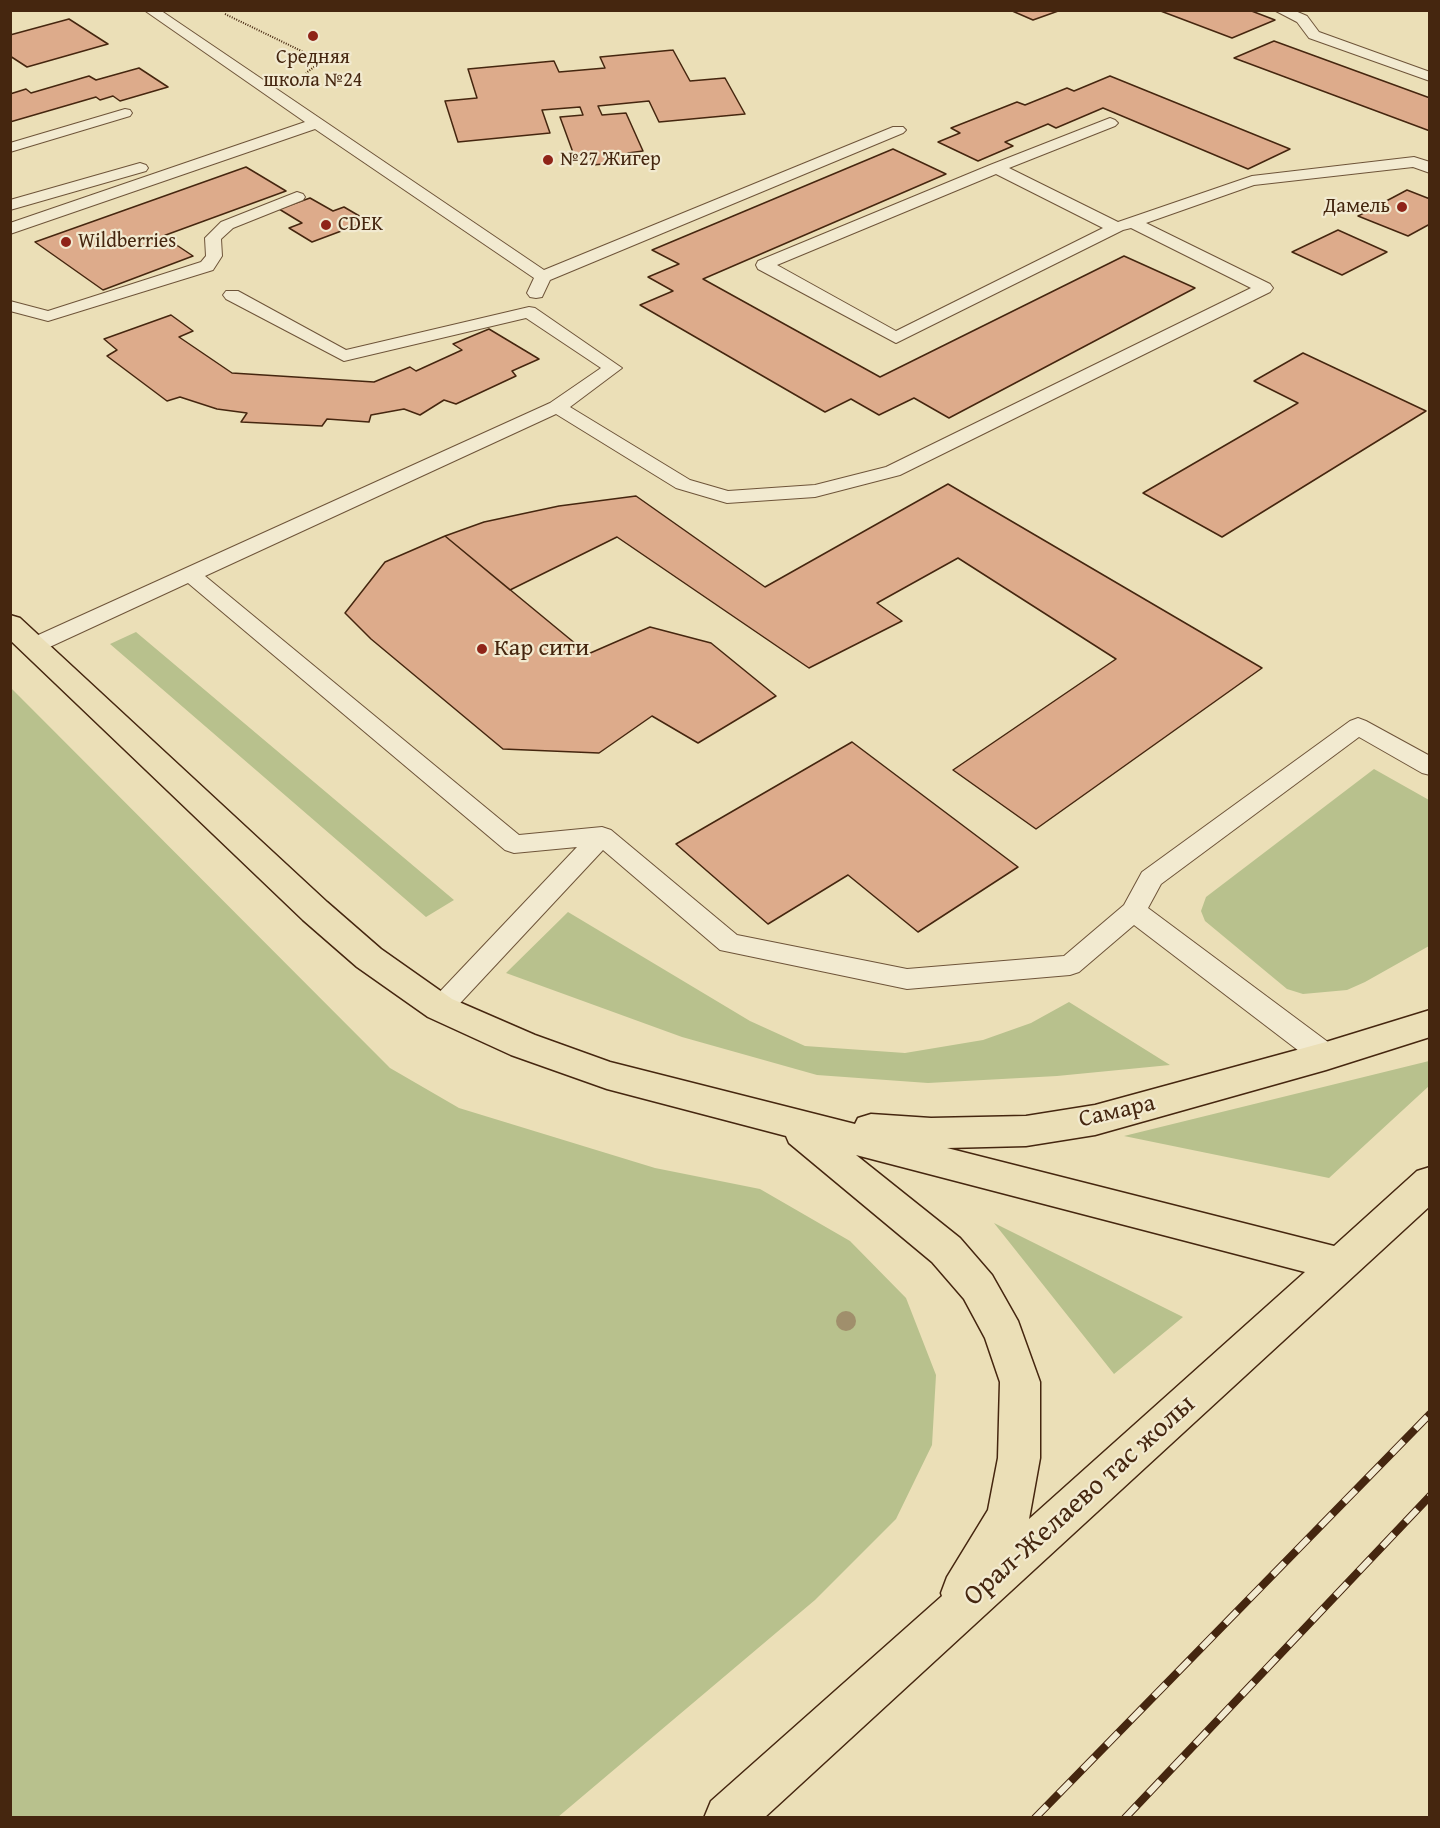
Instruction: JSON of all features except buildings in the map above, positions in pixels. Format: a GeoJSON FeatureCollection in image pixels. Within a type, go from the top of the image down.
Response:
{"type":"FeatureCollection","features":[{"type":"Feature","properties":{"kind":"main road"},"geometry":{"type":"LineString","coordinates":[[22,635],[315,911],[369,958],[440,1008],[523,1045],[607,1075],[1341,1265]]}},
{"type":"Feature","properties":{"kind":"main road","name":"Самара"},"geometry":{"type":"LineString","coordinates":[[794,1125],[931,1133],[1026,1131],[1095,1120],[1326,1056],[1430,1023]]}},
{"type":"Feature","properties":{"kind":"main road"},"geometry":{"type":"LineString","coordinates":[[794,1125],[946,1250],[978,1287],[1004,1334],[1020,1383],[1018,1458],[1008,1516],[947,1620]]}},
{"type":"Feature","properties":{"kind":"main road","name":"Орал-Желаево тас жолы"},"geometry":{"type":"LineString","coordinates":[[728,1818],[1430,1182]]}},
{"type":"Feature","properties":{"kind":"lane"},"geometry":{"type":"LineString","coordinates":[[150,10],[543,277]]}},
{"type":"Feature","properties":{"kind":"lane"},"geometry":{"type":"LineString","coordinates":[[1280,10],[1302,19],[1314,35],[1430,77]]}},
{"type":"Feature","properties":{"kind":"lane"},"geometry":{"type":"LineString","coordinates":[[10,148],[125,113]]}},
{"type":"Feature","properties":{"kind":"lane"},"geometry":{"type":"LineString","coordinates":[[10,229],[318,123]]}},
{"type":"Feature","properties":{"kind":"lane"},"geometry":{"type":"LineString","coordinates":[[1110,123],[764,265],[896,338],[1124,225],[1251,181],[1414,162],[1430,168]]}},
{"type":"Feature","properties":{"kind":"lane"},"geometry":{"type":"LineString","coordinates":[[529,312],[543,277],[898,130]]}},
{"type":"Feature","properties":{"kind":"lane"},"geometry":{"type":"LineString","coordinates":[[10,205],[77,184],[157,164],[223,155]]}},
{"type":"Feature","properties":{"kind":"lane"},"geometry":{"type":"LineString","coordinates":[[557,407],[683,484],[727,497],[815,491],[893,471],[1264,288],[996,168]]}},
{"type":"Feature","properties":{"kind":"lane"},"geometry":{"type":"LineString","coordinates":[[10,306],[48,316],[192,272],[207,266],[214,256],[213,238],[227,225],[297,196]]}},
{"type":"Feature","properties":{"kind":"lane"},"geometry":{"type":"LineString","coordinates":[[22,635],[190,574],[557,407],[613,368],[529,312],[344,356],[232,295]]}},
{"type":"Feature","properties":{"kind":"lane"},"geometry":{"type":"LineString","coordinates":[[190,574],[514,844],[602,836],[729,943],[907,979],[1070,965],[1134,911],[1151,878],[1358,726],[1430,767]]}},
{"type":"Feature","properties":{"kind":"lane"},"geometry":{"type":"LineString","coordinates":[[440,1008],[602,836]]}},
{"type":"Feature","properties":{"kind":"lane"},"geometry":{"type":"LineString","coordinates":[[1134,911],[1326,1056]]}},
{"type":"Feature","properties":{"kind":"path"},"geometry":{"type":"LineString","coordinates":[[218,10],[322,61],[303,75],[270,90]]}},
{"type":"Feature","properties":{"kind":"green space"},"geometry":{"type":"Polygon","coordinates":[[[136,632],[454,900],[426,917],[110,644],[136,632]]]}},
{"type":"Feature","properties":{"kind":"green space"},"geometry":{"type":"Polygon","coordinates":[[[11,688],[390,1068],[459,1108],[655,1168],[760,1189],[850,1241],[906,1298],[936,1375],[932,1445],[896,1519],[815,1600],[558,1817],[11,1817],[11,688]]]}},
{"type":"Feature","properties":{"kind":"green space"},"geometry":{"type":"Polygon","coordinates":[[[1374,769],[1429,800],[1429,946],[1347,990],[1303,994],[1287,989],[1205,921],[1201,911],[1206,897],[1374,769]]]}},
{"type":"Feature","properties":{"kind":"green space"},"geometry":{"type":"Polygon","coordinates":[[[568,912],[750,1021],[805,1046],[905,1053],[983,1040],[1031,1023],[1069,1002],[1170,1065],[1057,1076],[928,1083],[817,1075],[682,1037],[506,973],[568,912]]]}},
{"type":"Feature","properties":{"kind":"green space"},"geometry":{"type":"Polygon","coordinates":[[[1429,1061],[1429,1086],[1329,1178],[1124,1136],[1429,1061]]]}},
{"type":"Feature","properties":{"kind":"green space"},"geometry":{"type":"Polygon","coordinates":[[[994,1223],[1183,1317],[1114,1374],[994,1223]]]}},
{"type":"Feature","properties":{"kind":"railway"},"geometry":{"type":"LineString","coordinates":[[1035,1818],[1430,1414]]}},
{"type":"Feature","properties":{"kind":"railway"},"geometry":{"type":"LineString","coordinates":[[1125,1818],[1430,1496]]}},
{"type":"Feature","properties":{"kind":"place","name":"Средняя школа №24"},"geometry":{"type":"Point","coordinates":[313,36]}},
{"type":"Feature","properties":{"kind":"place","name":"№27 Жигер"},"geometry":{"type":"Point","coordinates":[548,160]}},
{"type":"Feature","properties":{"kind":"place","name":"Дамель"},"geometry":{"type":"Point","coordinates":[1402,207]}},
{"type":"Feature","properties":{"kind":"place","name":"CDEK"},"geometry":{"type":"Point","coordinates":[326,225]}},
{"type":"Feature","properties":{"kind":"place","name":"Wildberries"},"geometry":{"type":"Point","coordinates":[66,242]}},
{"type":"Feature","properties":{"kind":"place","name":"Кар сити"},"geometry":{"type":"Point","coordinates":[482,649]}}]}
